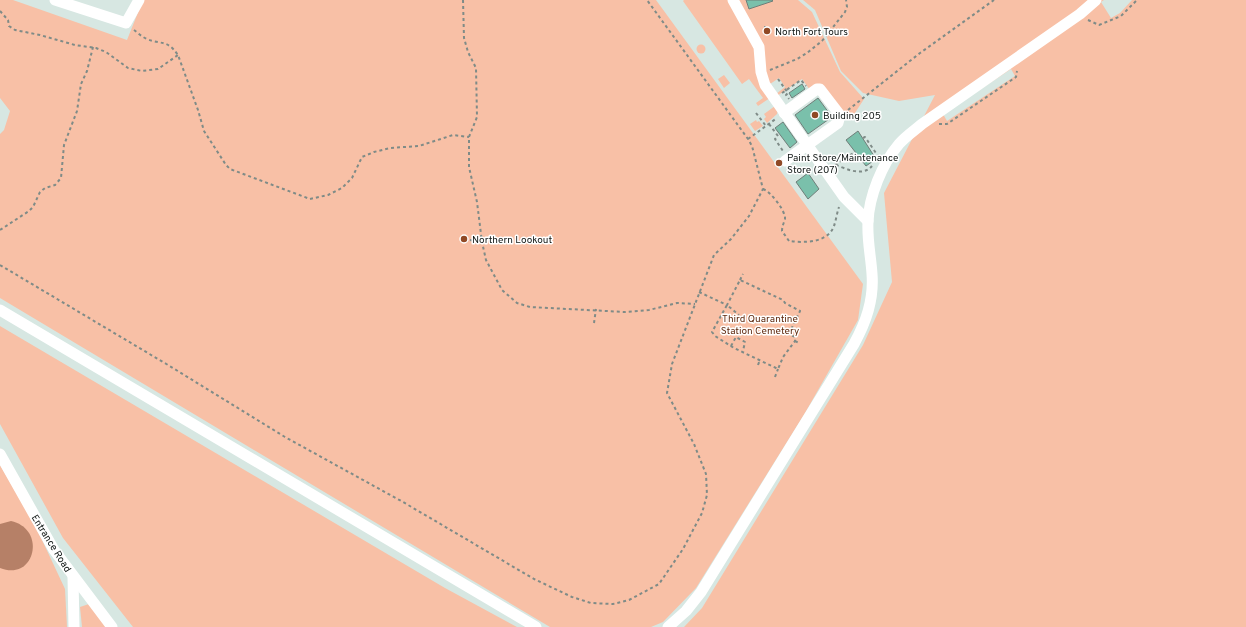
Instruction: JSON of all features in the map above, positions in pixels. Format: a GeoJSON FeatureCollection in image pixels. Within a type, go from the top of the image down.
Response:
{"type":"FeatureCollection","features":[{"type":"Feature","properties":{"kind":"street"},"geometry":{"type":"LineString","coordinates":[[55,0],[126,23],[139,0]]}},
{"type":"Feature","properties":{"kind":"street"},"geometry":{"type":"LineString","coordinates":[[733,0],[759,47],[761,72],[765,85],[844,197],[868,221]]}},
{"type":"Feature","properties":{"kind":"street"},"geometry":{"type":"LineString","coordinates":[[668,627],[686,611],[701,592],[854,344],[864,324],[870,304],[872,290],[868,221],[877,184],[899,144],[922,124],[1080,14],[1096,0]]}},
{"type":"Feature","properties":{"kind":"street"},"geometry":{"type":"LineString","coordinates":[[784,113],[817,89],[823,91],[840,115],[838,123],[787,160]]}},
{"type":"Feature","properties":{"kind":"street"},"geometry":{"type":"LineString","coordinates":[[0,310],[536,627]]}},
{"type":"Feature","properties":{"kind":"street","name":"Entrance Road"},"geometry":{"type":"LineString","coordinates":[[0,454],[54,550],[72,577],[112,627]]}},
{"type":"Feature","properties":{"kind":"street"},"geometry":{"type":"LineString","coordinates":[[72,577],[74,627]]}},
{"type":"Feature","properties":{"kind":"path"},"geometry":{"type":"LineString","coordinates":[[463,0],[464,38],[468,52],[476,68],[478,98],[477,116],[468,137],[469,166],[477,202],[486,260],[502,290],[517,303],[530,307],[631,311],[649,310],[678,303],[695,304]]}},
{"type":"Feature","properties":{"kind":"path"},"geometry":{"type":"LineString","coordinates":[[0,265],[285,437],[403,502],[534,580],[553,590],[590,603],[613,604],[629,600],[659,584],[683,549],[702,513],[707,495],[706,474],[694,444],[667,393],[672,364],[714,255],[731,239],[749,216],[763,189],[752,146],[748,139],[647,0]]}},
{"type":"Feature","properties":{"kind":"path"},"geometry":{"type":"LineString","coordinates":[[761,72],[798,59],[822,41],[845,12],[847,8],[846,0]]}},
{"type":"Feature","properties":{"kind":"path"},"geometry":{"type":"LineString","coordinates":[[854,105],[950,30],[994,0]]}},
{"type":"Feature","properties":{"kind":"path"},"geometry":{"type":"LineString","coordinates":[[0,11],[8,20],[9,26],[15,30],[40,35],[75,45],[93,47],[106,52],[128,68],[142,71],[158,69],[178,55]]}},
{"type":"Feature","properties":{"kind":"path"},"geometry":{"type":"LineString","coordinates":[[126,23],[149,40],[165,42],[173,48],[178,55],[198,110],[204,132],[226,165],[266,184],[310,199],[328,195],[342,188],[352,178],[362,157],[374,152],[390,148],[419,146],[453,135],[468,137]]}},
{"type":"Feature","properties":{"kind":"path"},"geometry":{"type":"LineString","coordinates":[[0,230],[29,211],[33,207],[40,192],[45,188],[55,185],[60,178],[64,145],[77,111],[81,84],[87,71],[93,47]]}},
{"type":"Feature","properties":{"kind":"path"},"geometry":{"type":"LineString","coordinates":[[778,79],[788,93],[786,95]]}},
{"type":"Feature","properties":{"kind":"path"},"geometry":{"type":"LineString","coordinates":[[774,99],[801,80],[806,86]]}},
{"type":"Feature","properties":{"kind":"path"},"geometry":{"type":"LineString","coordinates":[[756,113],[766,126]]}},
{"type":"Feature","properties":{"kind":"path"},"geometry":{"type":"LineString","coordinates":[[748,139],[784,113]]}},
{"type":"Feature","properties":{"kind":"path"},"geometry":{"type":"LineString","coordinates":[[769,124],[778,136],[775,139],[787,160]]}},
{"type":"Feature","properties":{"kind":"path"},"geometry":{"type":"LineString","coordinates":[[826,171],[855,152]]}},
{"type":"Feature","properties":{"kind":"path"},"geometry":{"type":"LineString","coordinates":[[836,165],[847,170],[864,171],[870,169],[878,156]]}},
{"type":"Feature","properties":{"kind":"path"},"geometry":{"type":"LineString","coordinates":[[763,189],[769,191],[784,212],[785,219],[782,231],[789,241],[813,242],[819,240],[834,227],[836,218]]}},
{"type":"Feature","properties":{"kind":"path"},"geometry":{"type":"LineString","coordinates":[[464,239],[482,242]]}},
{"type":"Feature","properties":{"kind":"path"},"geometry":{"type":"LineString","coordinates":[[743,274],[712,332],[715,336],[731,346],[778,369]]}},
{"type":"Feature","properties":{"kind":"path"},"geometry":{"type":"LineString","coordinates":[[740,280],[783,300],[785,303],[800,311],[789,334],[795,337],[795,341],[799,344]]}},
{"type":"Feature","properties":{"kind":"path"},"geometry":{"type":"LineString","coordinates":[[699,292],[726,305],[739,315]]}},
{"type":"Feature","properties":{"kind":"path"},"geometry":{"type":"LineString","coordinates":[[594,323],[596,309]]}},
{"type":"Feature","properties":{"kind":"path"},"geometry":{"type":"LineString","coordinates":[[731,346],[736,338],[745,342],[743,351]]}},
{"type":"Feature","properties":{"kind":"path"},"geometry":{"type":"LineString","coordinates":[[775,377],[783,358],[795,341]]}},
{"type":"Feature","properties":{"kind":"path"},"geometry":{"type":"LineString","coordinates":[[758,365],[760,360]]}},
{"type":"Feature","properties":{"kind":"green space","name":"Third Quarantine Station Cemetery"},"geometry":{"type":"Polygon","coordinates":[[[0,0],[13,0],[127,40],[143,0],[656,0],[863,284],[858,320],[805,413],[696,588],[663,622],[651,627],[550,627],[0,298],[0,134],[4,130],[10,111],[0,98],[0,0]]]}},
{"type":"Feature","properties":{"kind":"green space"},"geometry":{"type":"Polygon","coordinates":[[[798,0],[812,12],[840,72],[864,99],[853,116],[845,118],[825,88],[810,90],[802,79],[777,96],[776,94],[785,87],[779,78],[770,84],[770,98],[758,106],[756,103],[763,98],[749,79],[742,84],[683,1],[798,0]]]}},
{"type":"Feature","properties":{"kind":"green space"},"geometry":{"type":"Polygon","coordinates":[[[803,0],[1104,0],[1101,2],[1111,18],[1120,13],[1132,0],[1246,0],[1246,627],[684,627],[702,608],[863,345],[892,282],[884,193],[935,95],[899,101],[863,93],[841,71],[815,10],[803,0]],[[1011,69],[943,114],[947,121],[1015,76],[1011,69]]]}},
{"type":"Feature","properties":{"kind":"green space"},"geometry":{"type":"Polygon","coordinates":[[[701,44],[706,49],[701,54],[696,49],[701,44]]]}},
{"type":"Feature","properties":{"kind":"green space"},"geometry":{"type":"Polygon","coordinates":[[[724,75],[730,83],[724,88],[718,79],[724,75]]]}},
{"type":"Feature","properties":{"kind":"green space"},"geometry":{"type":"Polygon","coordinates":[[[775,106],[778,109],[777,114],[767,123],[764,119],[766,117],[764,114],[775,106]]]}},
{"type":"Feature","properties":{"kind":"green space"},"geometry":{"type":"Polygon","coordinates":[[[756,120],[763,126],[755,131],[750,124],[756,120]]]}},
{"type":"Feature","properties":{"kind":"green space"},"geometry":{"type":"Polygon","coordinates":[[[0,326],[445,588],[517,627],[133,627],[63,538],[0,424],[0,326]]]}},
{"type":"Feature","properties":{"kind":"green space"},"geometry":{"type":"Polygon","coordinates":[[[0,465],[35,525],[65,589],[67,627],[0,627],[0,465]]]}},
{"type":"Feature","properties":{"kind":"green space"},"geometry":{"type":"Polygon","coordinates":[[[89,604],[107,627],[82,627],[80,607],[89,604]]]}},
{"type":"Feature","properties":{"kind":"shaded area"},"geometry":{"type":"Polygon","coordinates":[[[11,521],[22,526],[29,534],[33,543],[32,553],[28,561],[22,568],[12,570],[0,568],[0,524],[11,521]]]}},
{"type":"Feature","properties":{"kind":"building"},"geometry":{"type":"Polygon","coordinates":[[[746,0],[772,0],[773,1],[749,9],[746,0]]]}},
{"type":"Feature","properties":{"kind":"building"},"geometry":{"type":"Polygon","coordinates":[[[802,84],[805,89],[792,98],[789,93],[802,84]]]}},
{"type":"Feature","properties":{"kind":"building","name":"Building 205"},"geometry":{"type":"Polygon","coordinates":[[[818,98],[832,117],[808,134],[795,115],[818,98]]]}},
{"type":"Feature","properties":{"kind":"building"},"geometry":{"type":"Polygon","coordinates":[[[783,122],[797,142],[790,148],[775,128],[783,122]]]}},
{"type":"Feature","properties":{"kind":"building"},"geometry":{"type":"Polygon","coordinates":[[[858,131],[876,159],[866,166],[846,140],[858,131]]]}},
{"type":"Feature","properties":{"kind":"building"},"geometry":{"type":"Polygon","coordinates":[[[808,173],[819,189],[808,199],[796,182],[808,173]]]}},
{"type":"Feature","properties":{"kind":"place","name":"North Fort Tours"},"geometry":{"type":"Point","coordinates":[767,31]}},
{"type":"Feature","properties":{"kind":"place","name":"Building 205"},"geometry":{"type":"Point","coordinates":[815,115]}},
{"type":"Feature","properties":{"kind":"place","name":"Paint Store/Maintenance Store (207)"},"geometry":{"type":"Point","coordinates":[779,163]}},
{"type":"Feature","properties":{"kind":"place","name":"Northern Lookout"},"geometry":{"type":"Point","coordinates":[464,239]}}]}
